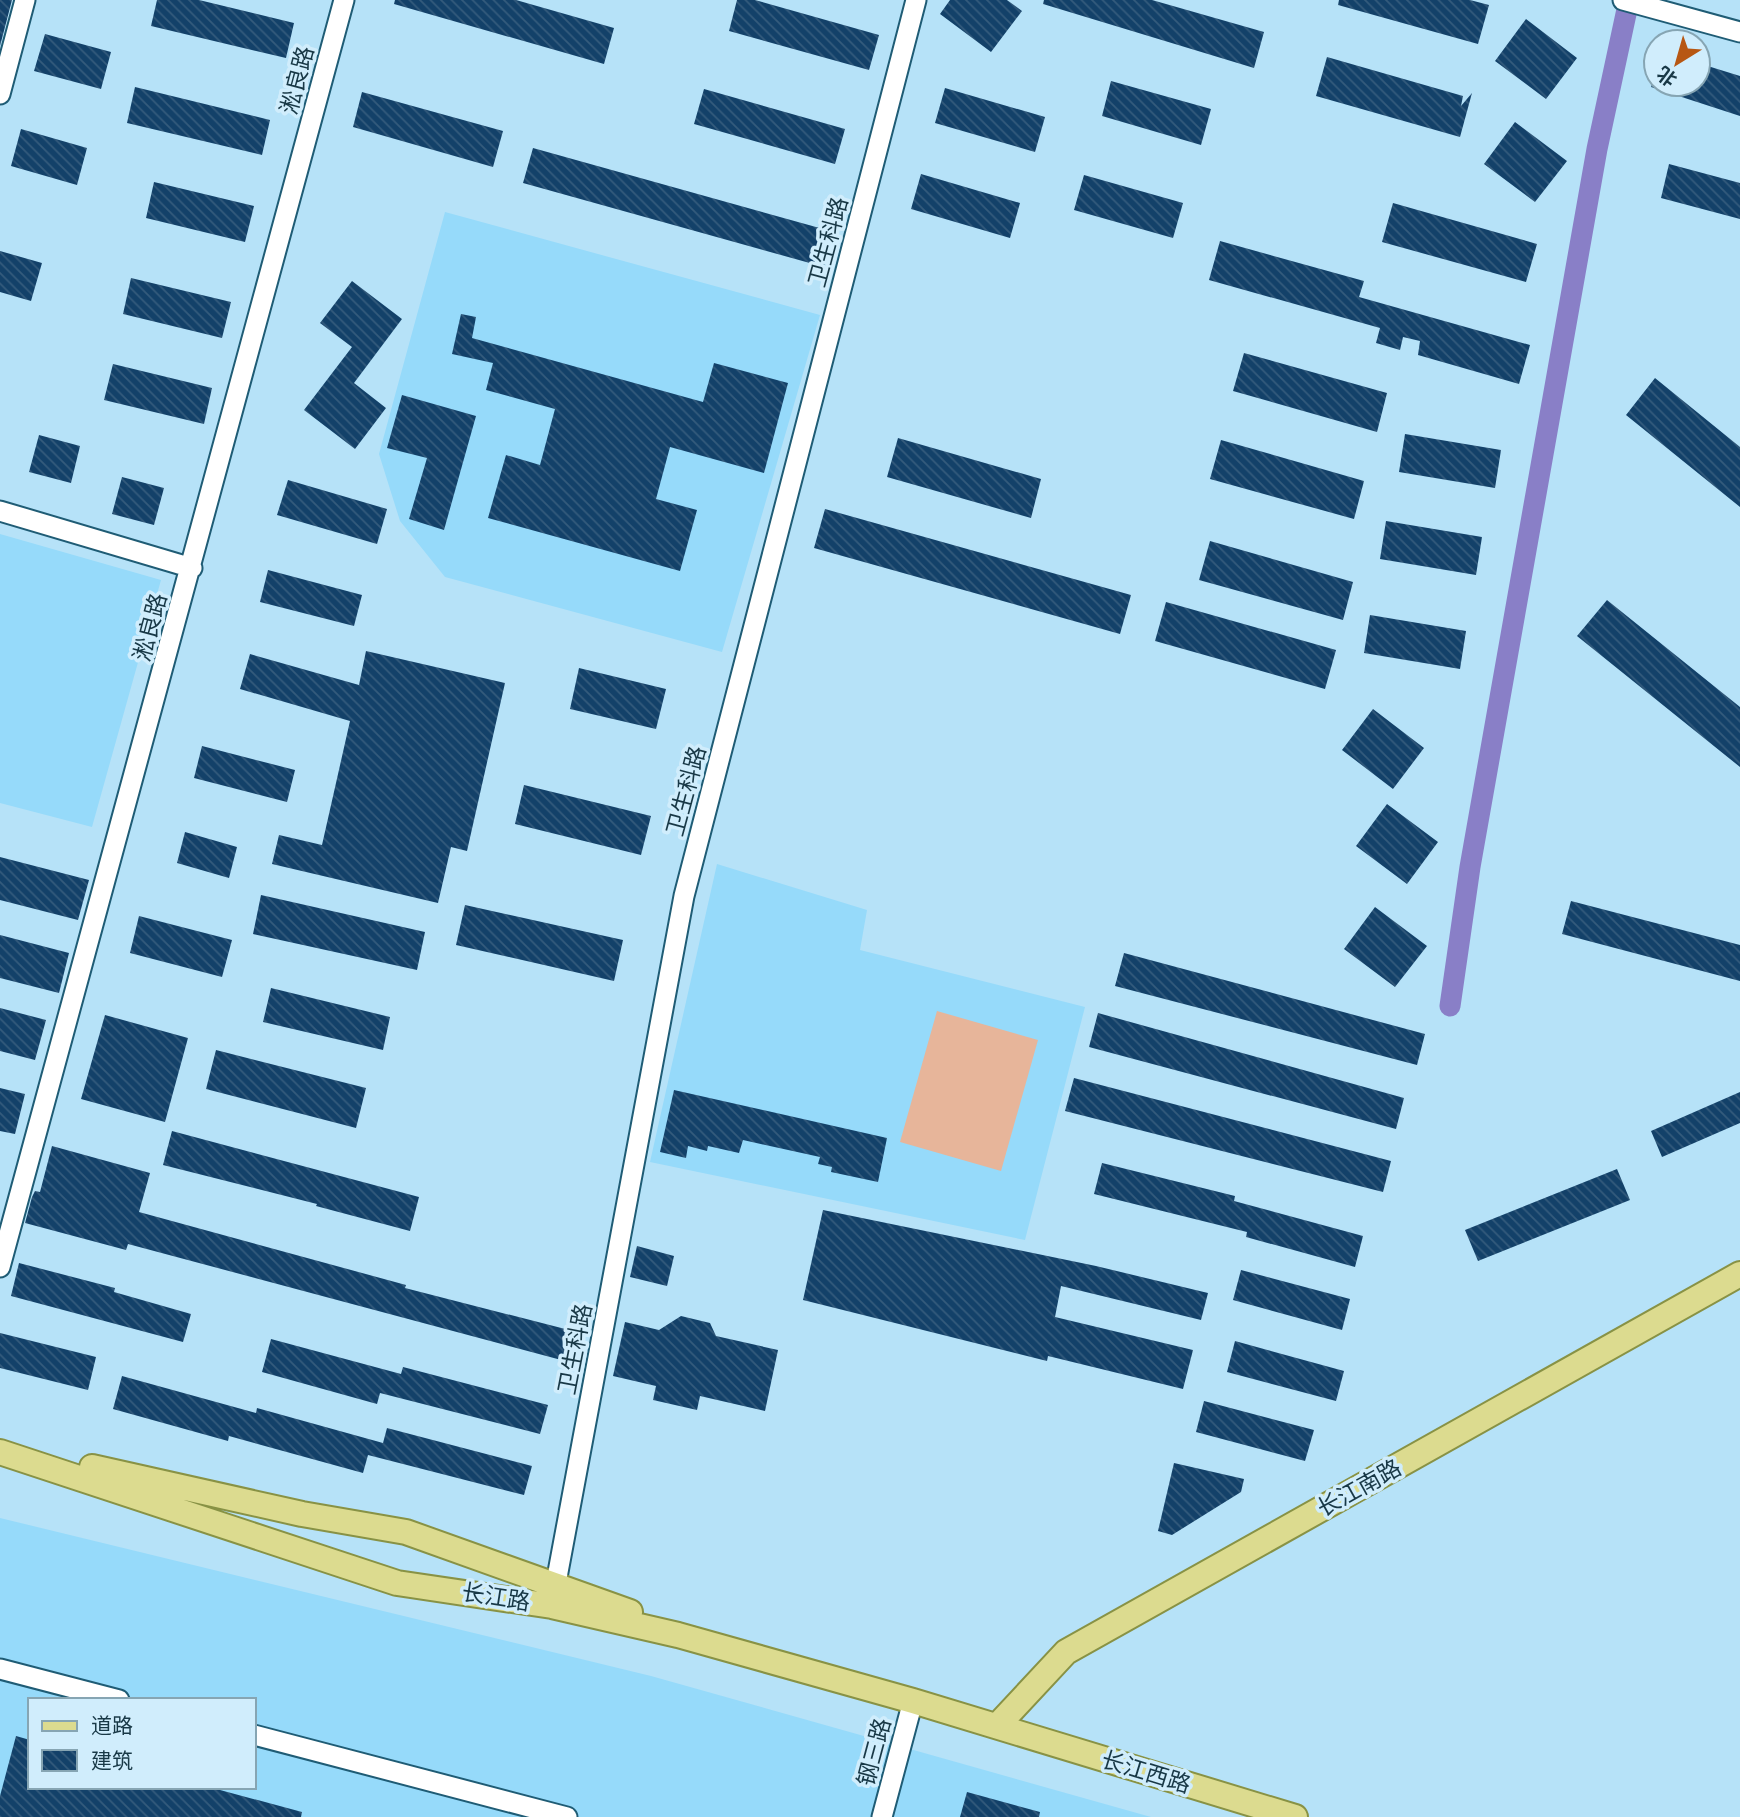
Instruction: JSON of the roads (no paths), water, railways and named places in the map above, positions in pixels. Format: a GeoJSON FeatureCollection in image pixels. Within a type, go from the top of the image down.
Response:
{"type":"FeatureCollection","features":[{"type":"Feature","properties":{"kind":"main road","name":"长江南路"},"geometry":{"type":"LineString","coordinates":[[997,1727],[1066,1652],[1740,1274]]}},
{"type":"Feature","properties":{"kind":"main road"},"geometry":{"type":"LineString","coordinates":[[0,1449],[302,1514],[406,1532],[554,1595],[619,1607],[678,1635],[997,1727]]}},
{"type":"Feature","properties":{"kind":"main road","name":"长江路"},"geometry":{"type":"LineString","coordinates":[[0,1449],[397,1583],[554,1595]]}},
{"type":"Feature","properties":{"kind":"main road","name":"长江西路"},"geometry":{"type":"LineString","coordinates":[[997,1727],[1295,1817]]}},
{"type":"Feature","properties":{"kind":"street"},"geometry":{"type":"LineString","coordinates":[[0,94],[25,0]]}},
{"type":"Feature","properties":{"kind":"street","name":"淞良路"},"geometry":{"type":"LineString","coordinates":[[0,1267],[192,568],[344,0]]}},
{"type":"Feature","properties":{"kind":"street","name":"卫生科路"},"geometry":{"type":"LineString","coordinates":[[554,1595],[684,896],[916,0]]}},
{"type":"Feature","properties":{"kind":"street"},"geometry":{"type":"LineString","coordinates":[[1623,0],[1740,32]]}},
{"type":"Feature","properties":{"kind":"street"},"geometry":{"type":"LineString","coordinates":[[0,511],[192,568]]}},
{"type":"Feature","properties":{"kind":"street"},"geometry":{"type":"LineString","coordinates":[[0,1669],[111,1698]]}},
{"type":"Feature","properties":{"kind":"street","name":"钢三路"},"geometry":{"type":"LineString","coordinates":[[882,1817],[914,1701]]}},
{"type":"Feature","properties":{"kind":"street"},"geometry":{"type":"LineString","coordinates":[[256,1736],[567,1817]]}},
{"type":"Feature","properties":{"kind":"waterway"},"geometry":{"type":"LineString","coordinates":[[1450,1006],[1470,867],[1597,149],[1629,0]]}}]}
